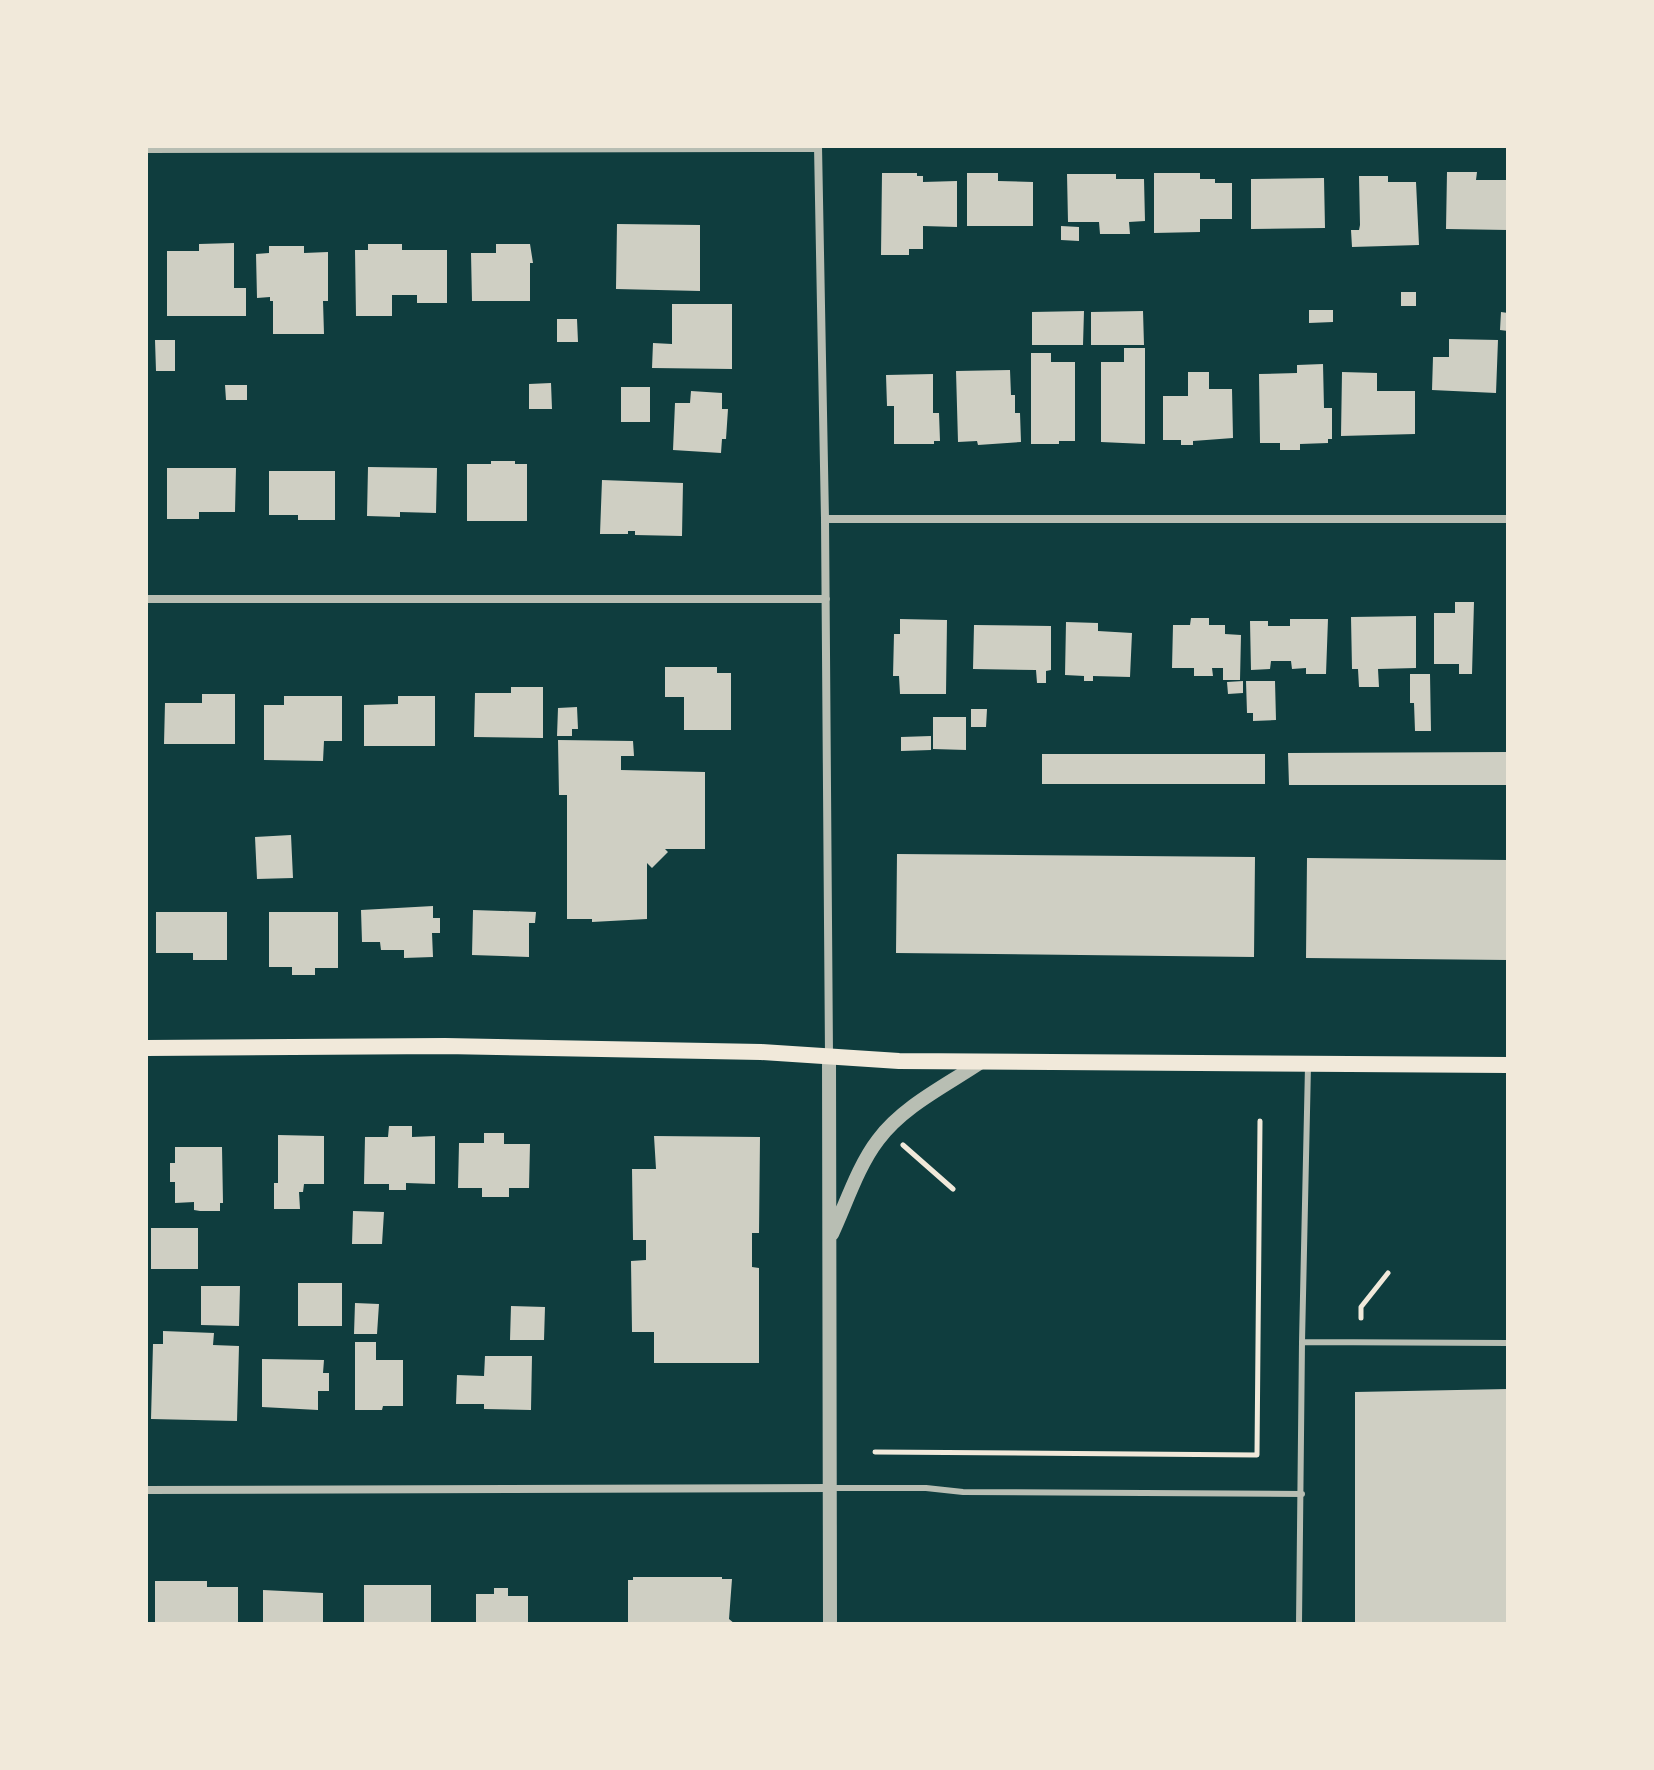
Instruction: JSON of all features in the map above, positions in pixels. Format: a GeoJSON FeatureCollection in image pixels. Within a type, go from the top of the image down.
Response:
{"type":"FeatureCollection","features":[{"type":"Feature","properties":{"kind":"main road"},"geometry":{"type":"LineString","coordinates":[[146,1048],[477,1047],[761,1052],[899,1061],[1508,1065]]}},
{"type":"Feature","properties":{"kind":"street"},"geometry":{"type":"LineString","coordinates":[[146,149],[818,147],[826,599],[830,1624]]}},
{"type":"Feature","properties":{"kind":"street"},"geometry":{"type":"LineString","coordinates":[[825,519],[1508,519]]}},
{"type":"Feature","properties":{"kind":"street"},"geometry":{"type":"LineString","coordinates":[[146,599],[826,599]]}},
{"type":"Feature","properties":{"kind":"street"},"geometry":{"type":"LineString","coordinates":[[830,1238],[870,1153],[885,1131],[897,1119],[981,1062]]}},
{"type":"Feature","properties":{"kind":"street"},"geometry":{"type":"LineString","coordinates":[[146,1490],[829,1488]]}},
{"type":"Feature","properties":{"kind":"lane"},"geometry":{"type":"LineString","coordinates":[[1299,1624],[1308,1066]]}},
{"type":"Feature","properties":{"kind":"lane"},"geometry":{"type":"LineString","coordinates":[[1302,1342],[1508,1343]]}},
{"type":"Feature","properties":{"kind":"lane"},"geometry":{"type":"LineString","coordinates":[[829,1488],[1302,1494]]}},
{"type":"Feature","properties":{"kind":"path"},"geometry":{"type":"LineString","coordinates":[[875,1452],[1257,1455],[1260,1121]]}},
{"type":"Feature","properties":{"kind":"path"},"geometry":{"type":"LineString","coordinates":[[901,1143],[953,1189]]}},
{"type":"Feature","properties":{"kind":"path"},"geometry":{"type":"LineString","coordinates":[[1361,1318],[1361,1307],[1388,1273]]}},
{"type":"Feature","properties":{"kind":"building"},"geometry":{"type":"Polygon","coordinates":[[[1447,172],[1477,172],[1476,180],[1508,180],[1508,230],[1446,229],[1447,172]]]}},
{"type":"Feature","properties":{"kind":"building"},"geometry":{"type":"Polygon","coordinates":[[[882,173],[917,173],[917,176],[923,176],[923,182],[957,181],[957,227],[923,226],[923,249],[909,249],[909,255],[881,255],[882,173]]]}},
{"type":"Feature","properties":{"kind":"building"},"geometry":{"type":"Polygon","coordinates":[[[967,173],[998,173],[998,181],[1033,182],[1033,226],[967,226],[967,173]]]}},
{"type":"Feature","properties":{"kind":"building"},"geometry":{"type":"Polygon","coordinates":[[[1154,173],[1200,173],[1200,179],[1232,183],[1232,219],[1200,219],[1200,232],[1154,233],[1154,173]]]}},
{"type":"Feature","properties":{"kind":"building"},"geometry":{"type":"Polygon","coordinates":[[[1067,174],[1116,174],[1116,179],[1144,179],[1145,221],[1129,222],[1130,234],[1100,234],[1099,222],[1068,222],[1067,174]]]}},
{"type":"Feature","properties":{"kind":"building"},"geometry":{"type":"Polygon","coordinates":[[[1359,176],[1388,176],[1388,182],[1416,182],[1419,245],[1352,247],[1351,230],[1359,230],[1360,225],[1359,176]]]}},
{"type":"Feature","properties":{"kind":"building"},"geometry":{"type":"Polygon","coordinates":[[[1324,178],[1325,228],[1251,229],[1251,179],[1324,178]]]}},
{"type":"Feature","properties":{"kind":"building"},"geometry":{"type":"Polygon","coordinates":[[[617,224],[700,225],[700,291],[616,289],[617,224]]]}},
{"type":"Feature","properties":{"kind":"building"},"geometry":{"type":"Polygon","coordinates":[[[1061,226],[1079,227],[1079,241],[1061,240],[1061,226]]]}},
{"type":"Feature","properties":{"kind":"building"},"geometry":{"type":"Polygon","coordinates":[[[234,243],[234,288],[246,288],[246,316],[167,316],[167,251],[199,251],[199,244],[234,243]]]}},
{"type":"Feature","properties":{"kind":"building"},"geometry":{"type":"Polygon","coordinates":[[[368,244],[402,244],[402,250],[447,250],[447,303],[417,303],[417,295],[392,295],[392,316],[356,316],[355,250],[368,250],[368,244]]]}},
{"type":"Feature","properties":{"kind":"building"},"geometry":{"type":"Polygon","coordinates":[[[496,244],[530,244],[533,263],[530,263],[530,301],[472,301],[471,253],[496,253],[496,244]]]}},
{"type":"Feature","properties":{"kind":"building"},"geometry":{"type":"Polygon","coordinates":[[[269,246],[304,246],[304,253],[328,252],[328,301],[323,301],[324,334],[273,334],[273,301],[270,297],[257,298],[256,254],[269,253],[269,246]]]}},
{"type":"Feature","properties":{"kind":"building"},"geometry":{"type":"Polygon","coordinates":[[[1401,292],[1416,292],[1416,306],[1401,306],[1401,292]]]}},
{"type":"Feature","properties":{"kind":"building"},"geometry":{"type":"Polygon","coordinates":[[[672,304],[732,304],[732,369],[652,368],[653,343],[672,344],[672,304]]]}},
{"type":"Feature","properties":{"kind":"building"},"geometry":{"type":"Polygon","coordinates":[[[1309,310],[1333,310],[1333,322],[1309,323],[1309,310]]]}},
{"type":"Feature","properties":{"kind":"building"},"geometry":{"type":"Polygon","coordinates":[[[1084,311],[1083,345],[1032,345],[1032,312],[1084,311]]]}},
{"type":"Feature","properties":{"kind":"building"},"geometry":{"type":"Polygon","coordinates":[[[1143,311],[1144,345],[1091,345],[1091,312],[1143,311]]]}},
{"type":"Feature","properties":{"kind":"building"},"geometry":{"type":"Polygon","coordinates":[[[1501,312],[1508,313],[1508,331],[1500,330],[1501,312]]]}},
{"type":"Feature","properties":{"kind":"building"},"geometry":{"type":"Polygon","coordinates":[[[557,319],[577,319],[578,342],[557,342],[557,319]]]}},
{"type":"Feature","properties":{"kind":"building"},"geometry":{"type":"Polygon","coordinates":[[[1449,339],[1498,340],[1496,393],[1432,390],[1433,357],[1449,357],[1449,339]]]}},
{"type":"Feature","properties":{"kind":"building"},"geometry":{"type":"Polygon","coordinates":[[[155,340],[175,340],[175,371],[156,371],[155,340]]]}},
{"type":"Feature","properties":{"kind":"building"},"geometry":{"type":"Polygon","coordinates":[[[1124,348],[1145,348],[1145,444],[1101,442],[1101,362],[1124,362],[1124,348]]]}},
{"type":"Feature","properties":{"kind":"building"},"geometry":{"type":"Polygon","coordinates":[[[1031,353],[1051,353],[1051,362],[1075,362],[1075,441],[1031,444],[1031,353]]]}},
{"type":"Feature","properties":{"kind":"building"},"geometry":{"type":"Polygon","coordinates":[[[1323,364],[1324,408],[1332,408],[1332,439],[1328,439],[1328,443],[1300,444],[1300,450],[1280,450],[1280,443],[1260,443],[1259,374],[1297,373],[1297,365],[1323,364]]]}},
{"type":"Feature","properties":{"kind":"building"},"geometry":{"type":"Polygon","coordinates":[[[1010,370],[1015,413],[1020,413],[1021,442],[978,445],[977,441],[958,442],[956,371],[1010,370]]]}},
{"type":"Feature","properties":{"kind":"building"},"geometry":{"type":"Polygon","coordinates":[[[1188,372],[1209,372],[1209,389],[1232,389],[1233,438],[1193,441],[1193,445],[1181,445],[1181,440],[1163,440],[1163,396],[1188,396],[1188,372]]]}},
{"type":"Feature","properties":{"kind":"building"},"geometry":{"type":"Polygon","coordinates":[[[1342,372],[1377,373],[1377,391],[1415,391],[1415,434],[1341,436],[1342,372]]]}},
{"type":"Feature","properties":{"kind":"building"},"geometry":{"type":"Polygon","coordinates":[[[933,374],[933,413],[939,413],[940,441],[934,441],[934,444],[894,444],[894,406],[887,406],[886,375],[933,374]]]}},
{"type":"Feature","properties":{"kind":"building"},"geometry":{"type":"Polygon","coordinates":[[[551,383],[552,409],[529,409],[529,384],[551,383]]]}},
{"type":"Feature","properties":{"kind":"building"},"geometry":{"type":"Polygon","coordinates":[[[225,385],[247,385],[247,400],[226,400],[225,385]]]}},
{"type":"Feature","properties":{"kind":"building"},"geometry":{"type":"Polygon","coordinates":[[[621,387],[650,387],[650,422],[621,422],[621,387]]]}},
{"type":"Feature","properties":{"kind":"building"},"geometry":{"type":"Polygon","coordinates":[[[691,391],[722,393],[722,409],[728,409],[726,439],[722,439],[721,453],[673,450],[675,403],[690,403],[691,391]]]}},
{"type":"Feature","properties":{"kind":"building"},"geometry":{"type":"Polygon","coordinates":[[[491,461],[527,464],[527,521],[467,521],[467,464],[491,464],[491,461]]]}},
{"type":"Feature","properties":{"kind":"building"},"geometry":{"type":"Polygon","coordinates":[[[368,467],[437,468],[436,513],[400,512],[400,517],[367,516],[368,467]]]}},
{"type":"Feature","properties":{"kind":"building"},"geometry":{"type":"Polygon","coordinates":[[[167,468],[236,468],[235,512],[199,512],[199,519],[167,519],[167,468]]]}},
{"type":"Feature","properties":{"kind":"building"},"geometry":{"type":"Polygon","coordinates":[[[269,471],[335,471],[335,520],[298,520],[298,515],[269,515],[269,471]]]}},
{"type":"Feature","properties":{"kind":"building"},"geometry":{"type":"Polygon","coordinates":[[[602,480],[683,483],[682,536],[635,535],[635,531],[600,534],[602,480]]]}},
{"type":"Feature","properties":{"kind":"building"},"geometry":{"type":"Polygon","coordinates":[[[1455,602],[1474,602],[1472,674],[1459,674],[1459,664],[1434,664],[1434,613],[1455,613],[1455,602]]]}},
{"type":"Feature","properties":{"kind":"building"},"geometry":{"type":"Polygon","coordinates":[[[1416,616],[1416,668],[1378,669],[1379,687],[1359,687],[1358,669],[1352,669],[1351,617],[1416,616]]]}},
{"type":"Feature","properties":{"kind":"building"},"geometry":{"type":"Polygon","coordinates":[[[1191,618],[1209,618],[1209,625],[1225,625],[1225,634],[1241,635],[1240,680],[1223,680],[1223,668],[1212,668],[1213,676],[1194,676],[1194,668],[1172,668],[1173,625],[1190,625],[1191,618]]]}},
{"type":"Feature","properties":{"kind":"building"},"geometry":{"type":"Polygon","coordinates":[[[900,619],[947,620],[946,694],[900,694],[899,676],[893,676],[894,634],[900,634],[900,619]]]}},
{"type":"Feature","properties":{"kind":"building"},"geometry":{"type":"Polygon","coordinates":[[[1290,619],[1328,619],[1326,674],[1306,674],[1306,668],[1292,669],[1291,661],[1271,661],[1270,669],[1251,670],[1250,621],[1268,621],[1268,626],[1290,626],[1290,619]]]}},
{"type":"Feature","properties":{"kind":"building"},"geometry":{"type":"Polygon","coordinates":[[[1066,622],[1098,623],[1098,631],[1132,633],[1130,677],[1093,676],[1093,681],[1084,681],[1084,676],[1065,675],[1066,622]]]}},
{"type":"Feature","properties":{"kind":"building"},"geometry":{"type":"Polygon","coordinates":[[[974,625],[1051,626],[1051,670],[1046,671],[1046,683],[1037,683],[1036,670],[973,669],[974,625]]]}},
{"type":"Feature","properties":{"kind":"building"},"geometry":{"type":"Polygon","coordinates":[[[665,667],[717,667],[717,673],[731,673],[731,730],[684,730],[684,697],[665,697],[665,667]]]}},
{"type":"Feature","properties":{"kind":"building"},"geometry":{"type":"Polygon","coordinates":[[[1410,674],[1430,674],[1431,731],[1415,731],[1414,703],[1410,703],[1410,674]]]}},
{"type":"Feature","properties":{"kind":"building"},"geometry":{"type":"Polygon","coordinates":[[[1243,681],[1243,693],[1228,694],[1227,682],[1243,681]]]}},
{"type":"Feature","properties":{"kind":"building"},"geometry":{"type":"Polygon","coordinates":[[[1246,681],[1275,681],[1276,720],[1253,721],[1253,713],[1247,713],[1246,681]]]}},
{"type":"Feature","properties":{"kind":"building"},"geometry":{"type":"Polygon","coordinates":[[[511,687],[543,687],[543,738],[474,737],[475,693],[511,693],[511,687]]]}},
{"type":"Feature","properties":{"kind":"building"},"geometry":{"type":"Polygon","coordinates":[[[202,694],[235,694],[235,744],[164,744],[165,703],[202,703],[202,694]]]}},
{"type":"Feature","properties":{"kind":"building"},"geometry":{"type":"Polygon","coordinates":[[[284,696],[342,696],[342,741],[324,741],[323,761],[264,760],[264,705],[284,705],[284,696]]]}},
{"type":"Feature","properties":{"kind":"building"},"geometry":{"type":"Polygon","coordinates":[[[398,696],[435,696],[435,746],[364,746],[364,705],[398,704],[398,696]]]}},
{"type":"Feature","properties":{"kind":"building"},"geometry":{"type":"Polygon","coordinates":[[[577,707],[578,729],[572,729],[572,736],[557,736],[558,708],[577,707]]]}},
{"type":"Feature","properties":{"kind":"building"},"geometry":{"type":"Polygon","coordinates":[[[971,709],[987,709],[986,727],[971,727],[971,709]]]}},
{"type":"Feature","properties":{"kind":"building"},"geometry":{"type":"Polygon","coordinates":[[[933,717],[966,717],[966,750],[933,749],[933,717]]]}},
{"type":"Feature","properties":{"kind":"building"},"geometry":{"type":"Polygon","coordinates":[[[931,736],[931,750],[901,751],[901,737],[931,736]]]}},
{"type":"Feature","properties":{"kind":"building"},"geometry":{"type":"Polygon","coordinates":[[[558,740],[633,741],[634,756],[621,756],[621,770],[705,772],[705,849],[665,849],[668,852],[652,868],[647,863],[647,919],[592,922],[592,919],[567,919],[567,795],[559,795],[558,740]]]}},
{"type":"Feature","properties":{"kind":"building"},"geometry":{"type":"Polygon","coordinates":[[[1508,752],[1508,785],[1289,785],[1288,753],[1508,752]]]}},
{"type":"Feature","properties":{"kind":"building"},"geometry":{"type":"Polygon","coordinates":[[[1042,754],[1265,754],[1265,784],[1042,784],[1042,754]]]}},
{"type":"Feature","properties":{"kind":"building"},"geometry":{"type":"Polygon","coordinates":[[[291,835],[293,878],[257,879],[255,837],[291,835]]]}},
{"type":"Feature","properties":{"kind":"building"},"geometry":{"type":"Polygon","coordinates":[[[897,854],[1255,857],[1254,957],[896,953],[897,854]]]}},
{"type":"Feature","properties":{"kind":"building"},"geometry":{"type":"Polygon","coordinates":[[[1307,858],[1508,860],[1508,960],[1306,958],[1307,858]]]}},
{"type":"Feature","properties":{"kind":"building"},"geometry":{"type":"Polygon","coordinates":[[[433,906],[433,918],[440,918],[440,933],[432,933],[433,957],[404,958],[404,950],[381,950],[380,942],[362,942],[361,910],[433,906]]]}},
{"type":"Feature","properties":{"kind":"building"},"geometry":{"type":"Polygon","coordinates":[[[473,910],[536,912],[535,923],[529,923],[529,957],[472,955],[473,910]]]}},
{"type":"Feature","properties":{"kind":"building"},"geometry":{"type":"Polygon","coordinates":[[[156,912],[227,912],[227,960],[193,960],[193,953],[156,953],[156,912]]]}},
{"type":"Feature","properties":{"kind":"building"},"geometry":{"type":"Polygon","coordinates":[[[269,912],[338,912],[338,968],[315,968],[315,975],[292,975],[292,967],[269,967],[269,912]]]}},
{"type":"Feature","properties":{"kind":"building"},"geometry":{"type":"Polygon","coordinates":[[[389,1126],[412,1126],[412,1137],[435,1136],[435,1184],[406,1183],[406,1190],[389,1190],[389,1184],[364,1184],[365,1137],[388,1137],[389,1126]]]}},
{"type":"Feature","properties":{"kind":"building"},"geometry":{"type":"Polygon","coordinates":[[[484,1133],[504,1133],[504,1144],[530,1144],[529,1188],[509,1188],[509,1197],[482,1197],[482,1188],[458,1188],[459,1143],[484,1143],[484,1133]]]}},
{"type":"Feature","properties":{"kind":"building"},"geometry":{"type":"Polygon","coordinates":[[[278,1135],[324,1136],[324,1184],[304,1184],[303,1192],[299,1192],[300,1209],[274,1209],[274,1183],[278,1183],[278,1135]]]}},
{"type":"Feature","properties":{"kind":"building"},"geometry":{"type":"Polygon","coordinates":[[[654,1136],[760,1137],[759,1233],[752,1233],[752,1267],[759,1268],[759,1363],[654,1363],[654,1332],[632,1332],[631,1261],[646,1260],[646,1240],[633,1240],[632,1169],[656,1169],[654,1136]]]}},
{"type":"Feature","properties":{"kind":"building"},"geometry":{"type":"Polygon","coordinates":[[[175,1147],[222,1147],[223,1203],[220,1203],[220,1211],[194,1210],[194,1202],[175,1203],[175,1182],[170,1182],[170,1163],[175,1163],[175,1147]]]}},
{"type":"Feature","properties":{"kind":"building"},"geometry":{"type":"Polygon","coordinates":[[[353,1211],[384,1212],[382,1244],[352,1244],[353,1211]]]}},
{"type":"Feature","properties":{"kind":"building"},"geometry":{"type":"Polygon","coordinates":[[[151,1228],[198,1228],[198,1269],[151,1269],[151,1228]]]}},
{"type":"Feature","properties":{"kind":"building"},"geometry":{"type":"Polygon","coordinates":[[[298,1283],[342,1283],[342,1326],[298,1326],[298,1283]]]}},
{"type":"Feature","properties":{"kind":"building"},"geometry":{"type":"Polygon","coordinates":[[[201,1286],[240,1286],[239,1326],[201,1325],[201,1286]]]}},
{"type":"Feature","properties":{"kind":"building"},"geometry":{"type":"Polygon","coordinates":[[[355,1303],[379,1304],[377,1334],[354,1334],[355,1303]]]}},
{"type":"Feature","properties":{"kind":"building"},"geometry":{"type":"Polygon","coordinates":[[[511,1306],[545,1307],[544,1340],[510,1340],[511,1306]]]}},
{"type":"Feature","properties":{"kind":"building"},"geometry":{"type":"Polygon","coordinates":[[[163,1331],[214,1333],[213,1345],[239,1346],[237,1421],[151,1419],[153,1344],[163,1344],[163,1331]]]}},
{"type":"Feature","properties":{"kind":"building"},"geometry":{"type":"Polygon","coordinates":[[[355,1342],[376,1342],[376,1360],[403,1360],[403,1406],[355,1410],[355,1342]]]}},
{"type":"Feature","properties":{"kind":"building"},"geometry":{"type":"Polygon","coordinates":[[[485,1356],[532,1356],[531,1410],[484,1409],[484,1404],[456,1404],[457,1375],[484,1376],[485,1356]]]}},
{"type":"Feature","properties":{"kind":"building"},"geometry":{"type":"Polygon","coordinates":[[[262,1359],[324,1360],[323,1373],[329,1373],[329,1391],[318,1391],[318,1410],[262,1407],[262,1359]]]}},
{"type":"Feature","properties":{"kind":"building"},"geometry":{"type":"Polygon","coordinates":[[[1508,1389],[1508,1624],[1355,1624],[1355,1392],[1508,1389]]]}},
{"type":"Feature","properties":{"kind":"building"},"geometry":{"type":"Polygon","coordinates":[[[633,1577],[732,1579],[729,1619],[735,1624],[628,1624],[628,1580],[633,1580],[633,1577]]]}},
{"type":"Feature","properties":{"kind":"building"},"geometry":{"type":"Polygon","coordinates":[[[155,1581],[207,1581],[207,1587],[238,1587],[238,1624],[155,1624],[155,1581]]]}},
{"type":"Feature","properties":{"kind":"building"},"geometry":{"type":"Polygon","coordinates":[[[364,1585],[431,1585],[431,1624],[364,1624],[364,1585]]]}},
{"type":"Feature","properties":{"kind":"building"},"geometry":{"type":"Polygon","coordinates":[[[494,1588],[508,1588],[508,1596],[528,1596],[528,1624],[476,1624],[476,1594],[494,1594],[494,1588]]]}},
{"type":"Feature","properties":{"kind":"building"},"geometry":{"type":"Polygon","coordinates":[[[263,1590],[323,1593],[323,1624],[263,1624],[263,1590]]]}}]}
